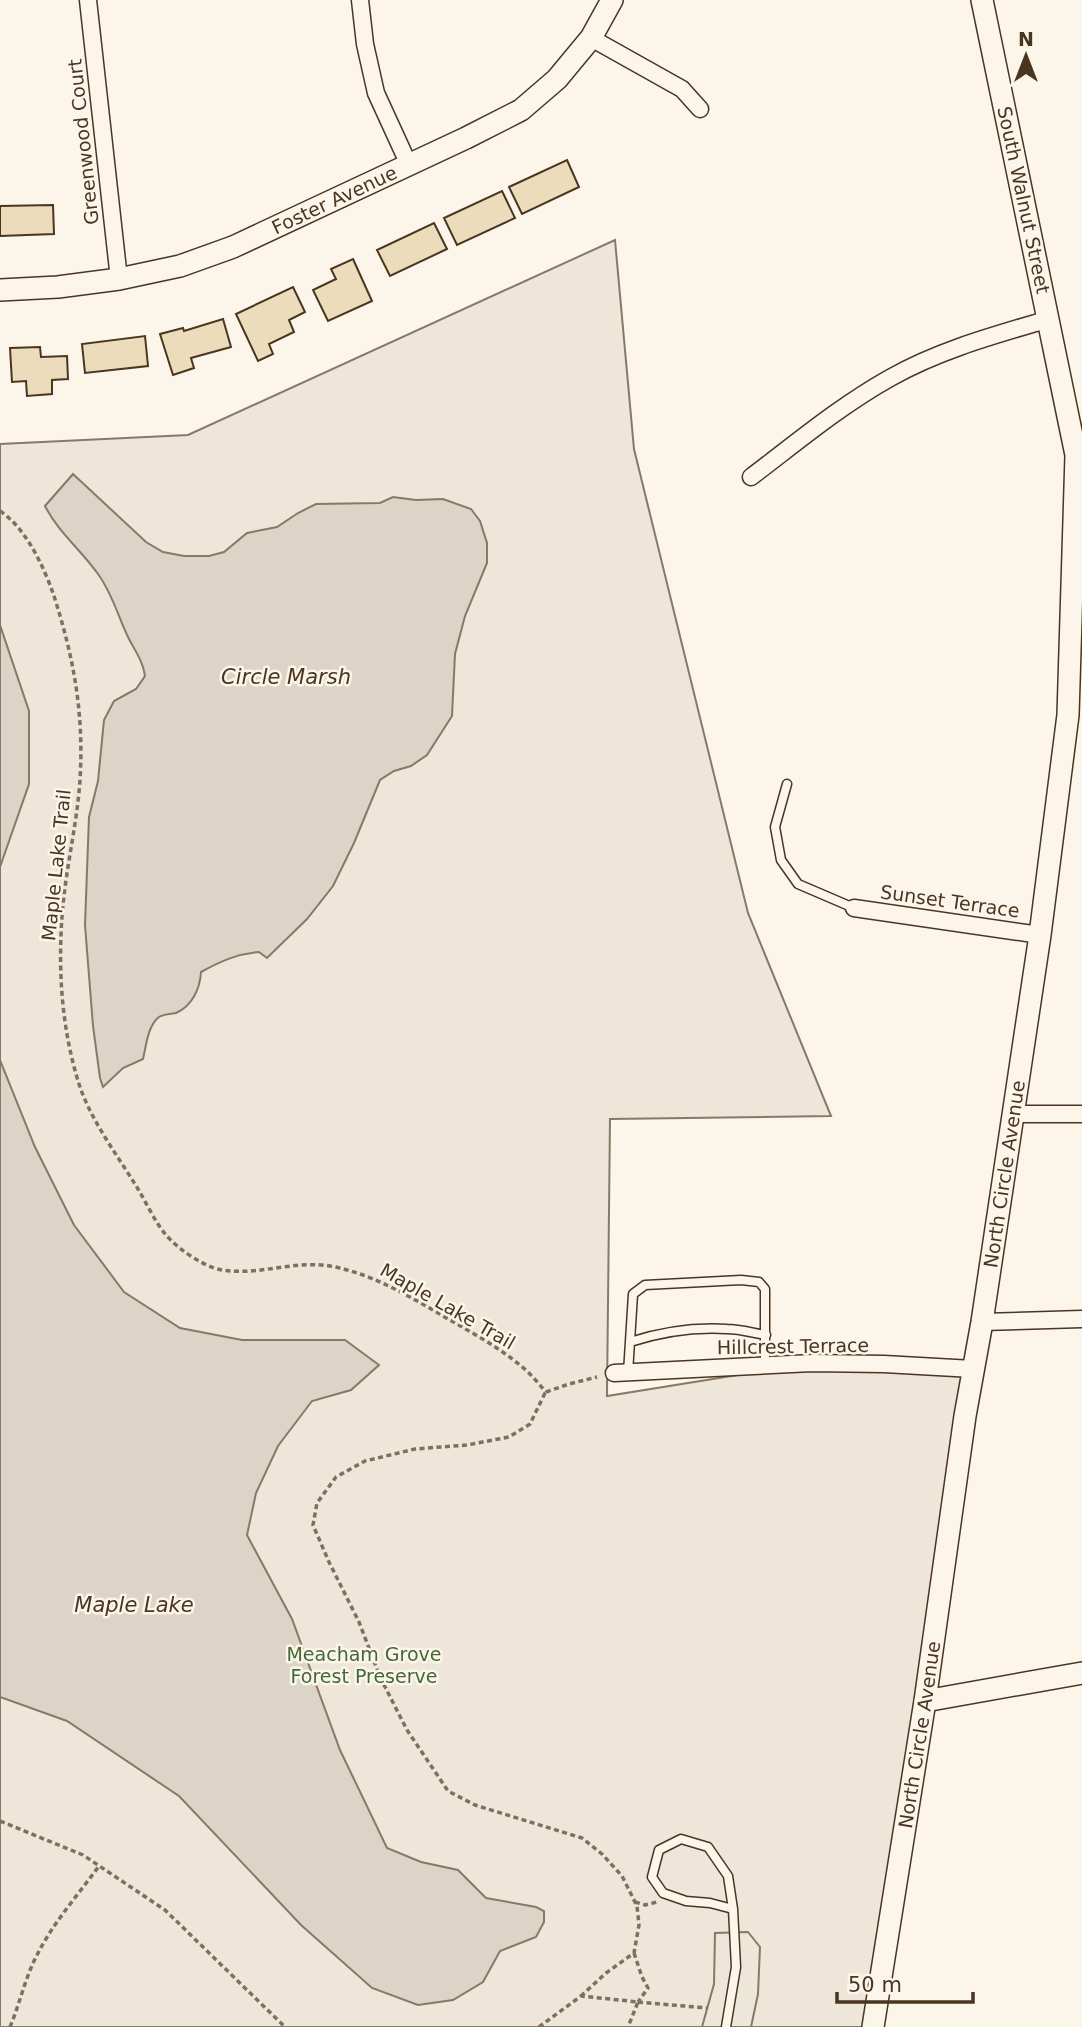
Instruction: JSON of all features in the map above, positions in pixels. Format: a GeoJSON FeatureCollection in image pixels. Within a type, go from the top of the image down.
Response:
{"type":"FeatureCollection","features":[{"type":"Feature","properties":{"kind":"street","name":"Greenwood Court"},"geometry":{"type":"LineString","coordinates":[[88,0],[119,279]]}},
{"type":"Feature","properties":{"kind":"street"},"geometry":{"type":"LineString","coordinates":[[360,0],[365,44],[376,93],[409,165]]}},
{"type":"Feature","properties":{"kind":"street","name":"Foster Avenue"},"geometry":{"type":"LineString","coordinates":[[0,289],[119,279],[180,266],[233,247],[409,165],[521,110],[557,79],[591,38],[612,0]]}},
{"type":"Feature","properties":{"kind":"street","name":"South Walnut Street"},"geometry":{"type":"LineString","coordinates":[[982,0],[1049,318]]}},
{"type":"Feature","properties":{"kind":"street"},"geometry":{"type":"LineString","coordinates":[[591,38],[682,89],[701,109]]}},
{"type":"Feature","properties":{"kind":"street"},"geometry":{"type":"LineString","coordinates":[[751,477],[843,408],[890,378],[974,341],[1049,318]]}},
{"type":"Feature","properties":{"kind":"street","name":"North Circle Avenue"},"geometry":{"type":"LineString","coordinates":[[873,2027],[1041,935],[1068,715],[1076,455],[1049,318]]}},
{"type":"Feature","properties":{"kind":"street","name":"Sunset Terrace"},"geometry":{"type":"LineString","coordinates":[[854,908],[1041,935]]}},
{"type":"Feature","properties":{"kind":"street"},"geometry":{"type":"LineString","coordinates":[[1013,1114],[1082,1114]]}},
{"type":"Feature","properties":{"kind":"street"},"geometry":{"type":"LineString","coordinates":[[982,1322],[1082,1319]]}},
{"type":"Feature","properties":{"kind":"street","name":"Hillcrest Terrace"},"geometry":{"type":"LineString","coordinates":[[621,1373],[812,1363],[973,1369]]}},
{"type":"Feature","properties":{"kind":"street"},"geometry":{"type":"LineString","coordinates":[[925,1701],[1082,1673]]}},
{"type":"Feature","properties":{"kind":"lane"},"geometry":{"type":"LineString","coordinates":[[787,783],[775,827],[781,860],[798,884],[854,908]]}},
{"type":"Feature","properties":{"kind":"lane"},"geometry":{"type":"LineString","coordinates":[[621,1373],[630,1342],[633,1294],[645,1285],[694,1282],[741,1280],[759,1282],[765,1289],[765,1366]]}},
{"type":"Feature","properties":{"kind":"lane"},"geometry":{"type":"LineString","coordinates":[[630,1342],[658,1333],[708,1329],[765,1335]]}},
{"type":"Feature","properties":{"kind":"lane"},"geometry":{"type":"LineString","coordinates":[[726,2027],[736,1967],[733,1909],[728,1876],[708,1847],[681,1839],[659,1850],[652,1877],[663,1894],[733,1909]]}},
{"type":"Feature","properties":{"kind":"path","name":"Maple Lake Trail"},"geometry":{"type":"LineString","coordinates":[[0,511],[26,539],[46,572],[72,662],[80,704],[80,782],[62,915],[62,1000],[68,1037],[80,1086],[93,1115],[166,1236],[188,1255],[219,1269],[252,1272],[326,1266],[359,1273],[398,1290],[486,1341],[523,1367],[546,1392]]}},
{"type":"Feature","properties":{"kind":"path"},"geometry":{"type":"LineString","coordinates":[[621,1373],[569,1384],[546,1392],[530,1424],[509,1437],[415,1449],[365,1461],[336,1477],[317,1503],[313,1525],[359,1622],[380,1677],[407,1730],[448,1791],[475,1805],[582,1838],[602,1854],[622,1876],[638,1906],[639,1924],[634,1952],[648,1988],[638,2002],[628,2027]]}},
{"type":"Feature","properties":{"kind":"path"},"geometry":{"type":"LineString","coordinates":[[0,1821],[83,1855],[165,1910],[285,2027]]}},
{"type":"Feature","properties":{"kind":"path"},"geometry":{"type":"LineString","coordinates":[[10,2027],[38,1952],[99,1866]]}},
{"type":"Feature","properties":{"kind":"path"},"geometry":{"type":"LineString","coordinates":[[539,2027],[634,1952]]}},
{"type":"Feature","properties":{"kind":"path"},"geometry":{"type":"LineString","coordinates":[[581,1996],[707,2008]]}},
{"type":"Feature","properties":{"kind":"green space","name":"Meacham Grove Forest Preserve"},"geometry":{"type":"Polygon","coordinates":[[[615,240],[634,449],[748,913],[831,1116],[610,1119],[607,1396],[812,1363],[973,1369],[873,2027],[0,2027],[0,444],[188,435],[615,240]]]}},
{"type":"Feature","properties":{"kind":"shaded area"},"geometry":{"type":"Polygon","coordinates":[[[748,1932],[760,1947],[758,1994],[751,2027],[702,2027],[714,1984],[715,1933],[748,1932]]]}},
{"type":"Feature","properties":{"kind":"water","name":"Circle Marsh"},"geometry":{"type":"Polygon","coordinates":[[[73,474],[146,542],[163,552],[184,556],[209,556],[224,552],[247,533],[277,527],[316,504],[380,503],[393,497],[443,499],[471,509],[480,521],[487,543],[487,563],[465,616],[455,654],[452,716],[427,755],[411,766],[394,771],[380,780],[333,886],[307,919],[267,958],[259,952],[243,954],[201,972],[197,991],[187,1006],[176,1013],[159,1017],[152,1025],[143,1059],[123,1068],[103,1087],[93,1026],[85,925],[89,817],[98,781],[104,720],[114,701],[136,689],[145,676],[141,661],[103,581],[56,524],[45,506],[73,474]]]}},
{"type":"Feature","properties":{"kind":"water"},"geometry":{"type":"Polygon","coordinates":[[[0,625],[29,711],[29,784],[0,867],[0,625]]]}},
{"type":"Feature","properties":{"kind":"water","name":"Maple Lake"},"geometry":{"type":"Polygon","coordinates":[[[0,1060],[35,1147],[74,1225],[124,1292],[180,1328],[242,1340],[345,1340],[379,1365],[351,1390],[312,1401],[278,1446],[256,1493],[247,1535],[292,1619],[340,1750],[387,1848],[421,1862],[458,1870],[486,1898],[536,1907],[544,1911],[544,1922],[536,1937],[500,1951],[483,1982],[453,2000],[418,2005],[372,1988],[301,1925],[179,1796],[67,1721],[0,1697],[0,1060]]]}},
{"type":"Feature","properties":{"kind":"building"},"geometry":{"type":"Polygon","coordinates":[[[567,160],[579,187],[522,214],[509,187],[567,160]]]}},
{"type":"Feature","properties":{"kind":"building"},"geometry":{"type":"Polygon","coordinates":[[[502,191],[515,218],[457,245],[444,218],[502,191]]]}},
{"type":"Feature","properties":{"kind":"building"},"geometry":{"type":"Polygon","coordinates":[[[53,205],[54,234],[0,236],[0,206],[53,205]]]}},
{"type":"Feature","properties":{"kind":"building"},"geometry":{"type":"Polygon","coordinates":[[[434,223],[447,249],[390,276],[377,250],[434,223]]]}},
{"type":"Feature","properties":{"kind":"building"},"geometry":{"type":"Polygon","coordinates":[[[353,259],[372,301],[328,321],[313,290],[336,279],[331,269],[353,259]]]}},
{"type":"Feature","properties":{"kind":"building"},"geometry":{"type":"Polygon","coordinates":[[[293,287],[305,312],[289,320],[294,332],[269,344],[273,354],[258,361],[236,314],[293,287]]]}},
{"type":"Feature","properties":{"kind":"building"},"geometry":{"type":"Polygon","coordinates":[[[223,319],[231,347],[191,358],[194,368],[173,375],[160,334],[183,328],[184,331],[223,319]]]}},
{"type":"Feature","properties":{"kind":"building"},"geometry":{"type":"Polygon","coordinates":[[[145,336],[148,366],[85,373],[82,344],[145,336]]]}},
{"type":"Feature","properties":{"kind":"building"},"geometry":{"type":"Polygon","coordinates":[[[40,347],[41,357],[67,356],[68,379],[52,380],[52,394],[27,396],[26,381],[12,382],[10,348],[40,347]]]}}]}
